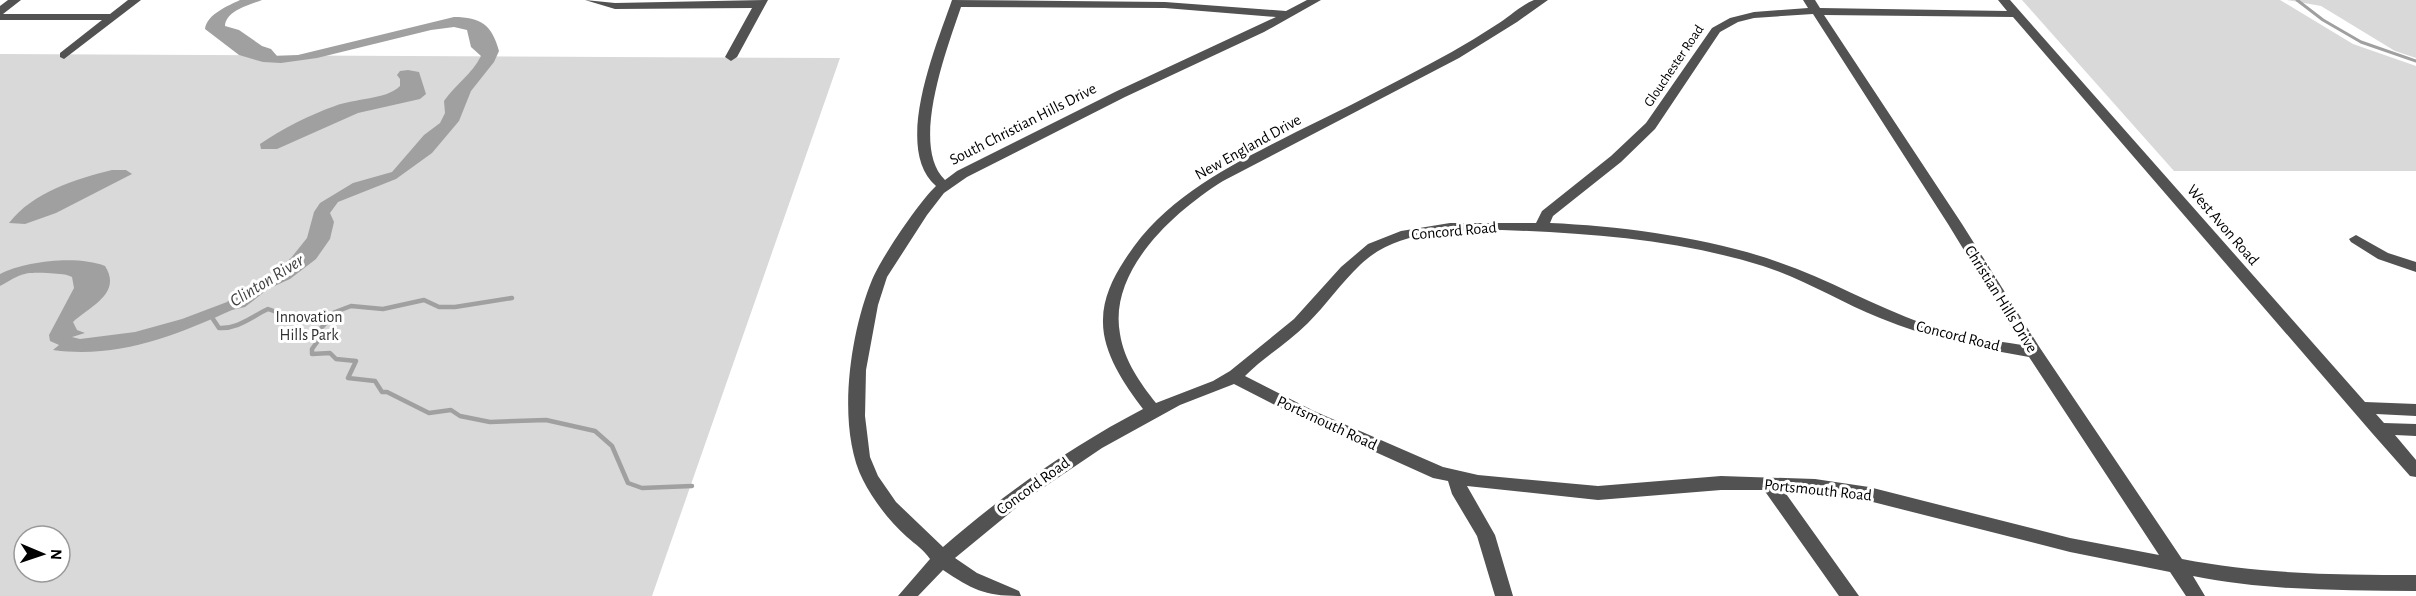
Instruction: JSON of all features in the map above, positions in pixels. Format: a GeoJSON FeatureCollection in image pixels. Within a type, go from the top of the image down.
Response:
{"type":"FeatureCollection","features":[{"type":"Feature","properties":{"kind":"street"},"geometry":{"type":"LineString","coordinates":[[0,11],[15,0]]}},
{"type":"Feature","properties":{"kind":"street"},"geometry":{"type":"LineString","coordinates":[[64,55],[135,0]]}},
{"type":"Feature","properties":{"kind":"street"},"geometry":{"type":"LineString","coordinates":[[591,0],[615,6],[761,3]]}},
{"type":"Feature","properties":{"kind":"street","name":"South Christian Hills Drive"},"geometry":{"type":"LineString","coordinates":[[1012,596],[970,578],[942,559],[929,543],[913,531],[890,507],[871,479],[861,458],[856,395],[863,336],[870,305],[880,277],[921,213],[944,186],[962,174],[1046,131],[1289,15],[1315,0]]}},
{"type":"Feature","properties":{"kind":"street","name":"New England Drive"},"geometry":{"type":"LineString","coordinates":[[1154,412],[1128,376],[1111,331],[1112,306],[1123,277],[1140,249],[1158,226],[1174,210],[1239,167],[1432,68],[1490,35],[1542,0]]}},
{"type":"Feature","properties":{"kind":"street","name":"West Avon Road"},"geometry":{"type":"LineString","coordinates":[[2004,0],[2416,471]]}},
{"type":"Feature","properties":{"kind":"street"},"geometry":{"type":"LineString","coordinates":[[944,186],[931,173],[927,160],[927,99],[957,2],[1192,3],[1250,8],[1289,15]]}},
{"type":"Feature","properties":{"kind":"street"},"geometry":{"type":"LineString","coordinates":[[731,57],[761,3]]}},
{"type":"Feature","properties":{"kind":"street","name":"Glouchester Road"},"geometry":{"type":"LineString","coordinates":[[1540,227],[1547,214],[1616,159],[1651,126],[1716,30],[1734,21],[1754,15],[1813,6],[2016,14]]}},
{"type":"Feature","properties":{"kind":"street","name":"Christian Hills Drive"},"geometry":{"type":"LineString","coordinates":[[1813,6],[1955,224],[2034,352],[2196,596]]}},
{"type":"Feature","properties":{"kind":"street"},"geometry":{"type":"LineString","coordinates":[[0,17],[113,17]]}},
{"type":"Feature","properties":{"kind":"street","name":"Concord Road"},"geometry":{"type":"LineString","coordinates":[[907,596],[942,559],[1043,476],[1095,443],[1174,401],[1233,377],[1304,318],[1356,261],[1373,247],[1416,231],[1490,226],[1540,227],[1624,235],[1750,258],[1789,270],[1902,322],[1938,334],[1970,342],[2034,352]]}},
{"type":"Feature","properties":{"kind":"street"},"geometry":{"type":"LineString","coordinates":[[2356,239],[2383,256],[2416,267]]}},
{"type":"Feature","properties":{"kind":"street","name":"Portsmouth Road"},"geometry":{"type":"LineString","coordinates":[[1233,377],[1308,415],[1439,473],[1478,482],[1598,494],[1721,483],[1815,486],[1869,494],[2070,545],[2178,567],[2248,577],[2319,582],[2416,583]]}},
{"type":"Feature","properties":{"kind":"street"},"geometry":{"type":"LineString","coordinates":[[2360,408],[2416,410]]}},
{"type":"Feature","properties":{"kind":"street"},"geometry":{"type":"LineString","coordinates":[[2379,429],[2416,430]]}},
{"type":"Feature","properties":{"kind":"street"},"geometry":{"type":"LineString","coordinates":[[1455,477],[1461,494],[1486,535],[1504,596]]}},
{"type":"Feature","properties":{"kind":"street"},"geometry":{"type":"LineString","coordinates":[[1769,483],[1850,596]]}},
{"type":"Feature","properties":{"kind":"green space"},"geometry":{"type":"Polygon","coordinates":[[[2022,0],[2280,0],[2353,44],[2416,66],[2416,171],[2174,171],[2022,0]]]}},
{"type":"Feature","properties":{"kind":"green space"},"geometry":{"type":"Polygon","coordinates":[[[2287,0],[2416,0],[2416,58],[2395,51],[2321,6],[2287,0]]]}},
{"type":"Feature","properties":{"kind":"green space","name":"Innovation Hills Park"},"geometry":{"type":"Polygon","coordinates":[[[0,54],[840,58],[652,596],[0,596],[0,54]]]}},
{"type":"Feature","properties":{"kind":"water","name":"Clinton River"},"geometry":{"type":"Polygon","coordinates":[[[240,0],[262,0],[234,12],[226,20],[225,26],[239,30],[262,46],[271,49],[277,56],[298,55],[454,17],[463,17],[484,24],[493,35],[499,51],[494,62],[471,91],[459,121],[432,153],[396,179],[338,202],[330,213],[334,222],[330,239],[316,259],[290,279],[268,289],[245,307],[145,343],[100,351],[53,350],[59,345],[50,341],[49,335],[74,288],[72,277],[60,274],[27,274],[18,276],[0,286],[0,274],[23,266],[52,261],[81,261],[105,266],[110,284],[107,292],[73,322],[77,330],[85,333],[72,337],[80,339],[135,332],[182,319],[227,302],[236,293],[269,277],[291,258],[307,238],[314,212],[320,203],[353,183],[392,172],[424,135],[440,123],[445,113],[444,101],[481,56],[471,47],[467,30],[454,27],[431,30],[317,58],[281,63],[263,62],[239,55],[205,29],[214,15],[240,0]]]}},
{"type":"Feature","properties":{"kind":"water"},"geometry":{"type":"Polygon","coordinates":[[[400,71],[419,72],[426,94],[420,99],[358,113],[277,149],[261,149],[260,144],[268,138],[315,114],[343,103],[394,91],[400,86],[400,79],[397,75],[400,71]]]}},
{"type":"Feature","properties":{"kind":"water"},"geometry":{"type":"Polygon","coordinates":[[[112,170],[126,170],[132,174],[56,213],[25,224],[9,223],[30,203],[56,188],[112,170]]]}},
{"type":"Feature","properties":{"kind":"waterway"},"geometry":{"type":"LineString","coordinates":[[2297,0],[2323,20],[2361,42],[2416,61]]}},
{"type":"Feature","properties":{"kind":"waterway"},"geometry":{"type":"LineString","coordinates":[[321,316],[351,306],[383,309],[424,300],[439,307],[455,307],[512,298]]}},
{"type":"Feature","properties":{"kind":"waterway"},"geometry":{"type":"LineString","coordinates":[[213,319],[219,328],[226,328],[238,325],[268,309],[299,320],[321,316]]}},
{"type":"Feature","properties":{"kind":"waterway"},"geometry":{"type":"LineString","coordinates":[[321,316],[326,319],[326,323],[318,331],[320,338],[312,349],[312,354],[330,353],[336,359],[356,361],[348,378],[375,381],[382,392],[387,392],[429,413],[451,410],[460,416],[490,422],[546,420],[595,431],[612,446],[628,483],[642,488],[692,486]]}}]}
